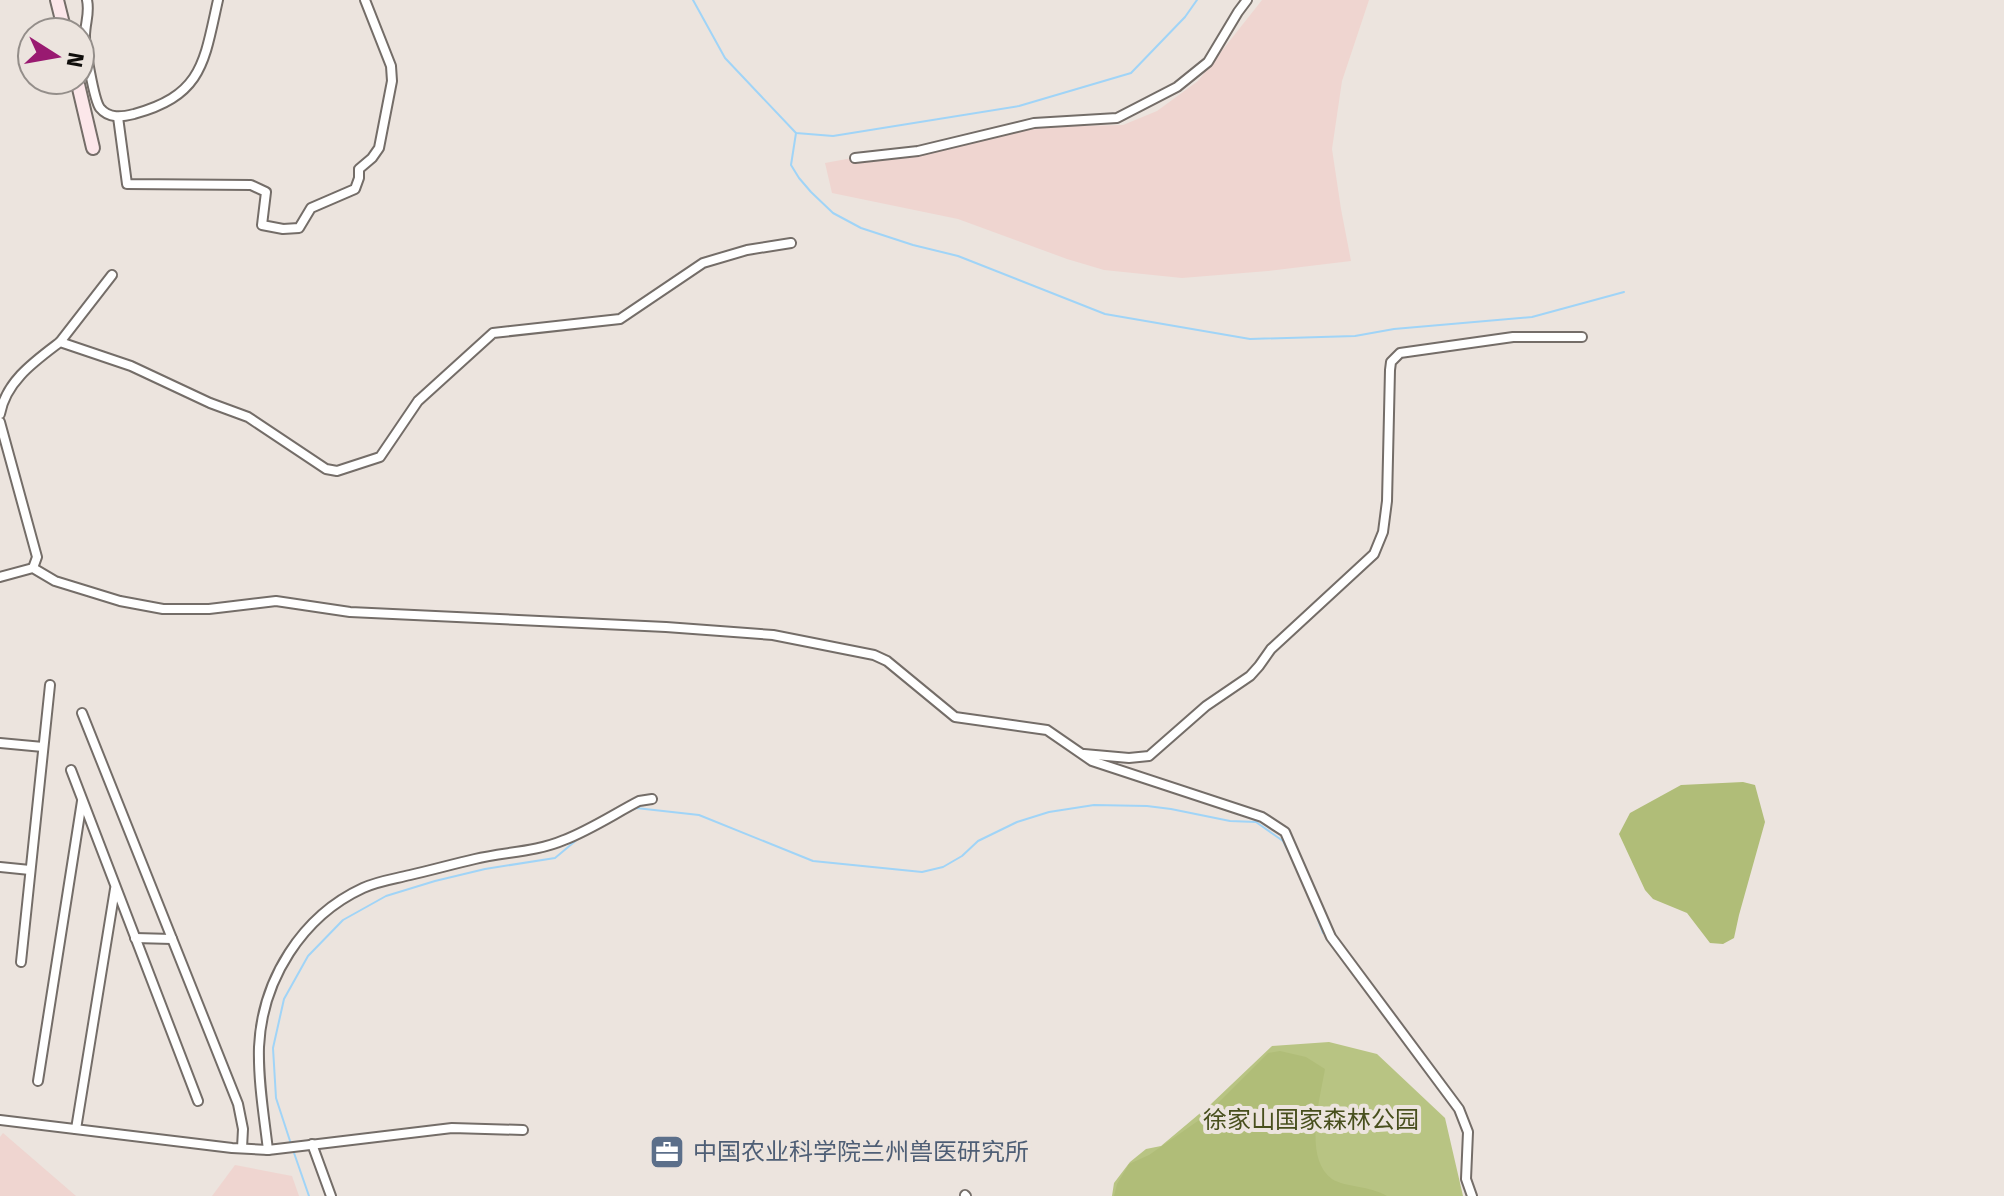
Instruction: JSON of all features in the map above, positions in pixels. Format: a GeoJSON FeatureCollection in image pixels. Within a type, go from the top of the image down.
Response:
{"type":"FeatureCollection","features":[{"type":"Feature","properties":{"kind":"street"},"geometry":{"type":"LineString","coordinates":[[87,0],[89,9],[85,37],[95,97],[103,111],[118,117],[166,103],[193,81],[201,67],[218,0]]}},
{"type":"Feature","properties":{"kind":"street"},"geometry":{"type":"LineString","coordinates":[[118,117],[127,184],[251,185],[266,192],[262,225],[299,228],[311,208],[355,189],[359,169],[379,148],[392,81],[391,66],[365,0]]}},
{"type":"Feature","properties":{"kind":"street"},"geometry":{"type":"LineString","coordinates":[[855,158],[918,151],[1034,123],[1117,118],[1177,87],[1208,62],[1247,0]]}},
{"type":"Feature","properties":{"kind":"street"},"geometry":{"type":"LineString","coordinates":[[81,96],[93,148]]}},
{"type":"Feature","properties":{"kind":"street"},"geometry":{"type":"LineString","coordinates":[[60,342],[131,366],[248,417],[326,469],[337,471],[380,457],[418,401],[493,333],[620,319],[703,263],[747,250],[791,243]]}},
{"type":"Feature","properties":{"kind":"street"},"geometry":{"type":"LineString","coordinates":[[0,414],[11,388],[27,366],[60,342],[112,275]]}},
{"type":"Feature","properties":{"kind":"street"},"geometry":{"type":"LineString","coordinates":[[1081,753],[1129,758],[1149,756],[1206,706],[1250,676],[1271,649],[1374,554],[1383,532],[1387,501],[1391,362],[1400,353],[1513,337],[1582,337]]}},
{"type":"Feature","properties":{"kind":"street"},"geometry":{"type":"LineString","coordinates":[[0,422],[37,557],[33,568]]}},
{"type":"Feature","properties":{"kind":"street"},"geometry":{"type":"LineString","coordinates":[[0,577],[33,568],[55,581],[120,601],[163,609],[209,609],[276,601],[350,612],[773,635],[874,655],[887,661],[955,717],[1047,730],[1092,761],[1262,817],[1285,832],[1331,937],[1459,1109],[1468,1132],[1466,1179],[1472,1196]]}},
{"type":"Feature","properties":{"kind":"street"},"geometry":{"type":"LineString","coordinates":[[21,962],[50,685]]}},
{"type":"Feature","properties":{"kind":"street"},"geometry":{"type":"LineString","coordinates":[[82,713],[238,1104],[243,1129],[242,1148]]}},
{"type":"Feature","properties":{"kind":"street"},"geometry":{"type":"LineString","coordinates":[[0,743],[43,747]]}},
{"type":"Feature","properties":{"kind":"street"},"geometry":{"type":"LineString","coordinates":[[71,770],[198,1101]]}},
{"type":"Feature","properties":{"kind":"street"},"geometry":{"type":"LineString","coordinates":[[38,1081],[82,799]]}},
{"type":"Feature","properties":{"kind":"street"},"geometry":{"type":"LineString","coordinates":[[268,1150],[259,1051],[265,1007],[274,980],[288,954],[328,908],[374,884],[563,841],[639,801],[652,799]]}},
{"type":"Feature","properties":{"kind":"street"},"geometry":{"type":"LineString","coordinates":[[0,867],[30,870]]}},
{"type":"Feature","properties":{"kind":"street"},"geometry":{"type":"LineString","coordinates":[[76,1129],[115,886]]}},
{"type":"Feature","properties":{"kind":"street"},"geometry":{"type":"LineString","coordinates":[[135,938],[172,939]]}},
{"type":"Feature","properties":{"kind":"street"},"geometry":{"type":"LineString","coordinates":[[0,1120],[268,1150],[452,1128],[523,1130]]}},
{"type":"Feature","properties":{"kind":"street"},"geometry":{"type":"LineString","coordinates":[[307,1145],[331,1196]]}},
{"type":"Feature","properties":{"kind":"shaded area"},"geometry":{"type":"Polygon","coordinates":[[[1262,0],[1369,0],[1342,81],[1332,149],[1351,261],[1182,278],[1104,270],[958,219],[832,193],[825,163],[937,148],[1029,127],[1123,125],[1157,111],[1198,81],[1262,0]]]}},
{"type":"Feature","properties":{"kind":"shaded area"},"geometry":{"type":"Polygon","coordinates":[[[3,1133],[76,1196],[0,1196],[0,1137],[3,1133]]]}},
{"type":"Feature","properties":{"kind":"shaded area"},"geometry":{"type":"Polygon","coordinates":[[[235,1165],[292,1176],[299,1196],[212,1196],[235,1165]]]}},
{"type":"Feature","properties":{"kind":"green space"},"geometry":{"type":"Polygon","coordinates":[[[1743,782],[1755,785],[1765,822],[1734,938],[1723,944],[1710,943],[1687,913],[1653,899],[1645,890],[1619,834],[1630,813],[1681,785],[1743,782]]]}},
{"type":"Feature","properties":{"kind":"green space","name":"徐家山国家森林公园"},"geometry":{"type":"Polygon","coordinates":[[[1329,1042],[1377,1054],[1445,1118],[1463,1196],[1112,1196],[1114,1183],[1130,1162],[1146,1149],[1161,1146],[1272,1046],[1329,1042]]]}},
{"type":"Feature","properties":{"kind":"green space"},"geometry":{"type":"Polygon","coordinates":[[[1280,1051],[1306,1057],[1325,1069],[1316,1127],[1318,1157],[1323,1169],[1337,1182],[1387,1196],[1114,1196],[1129,1164],[1149,1155],[1205,1116],[1268,1053],[1280,1051]]]}},
{"type":"Feature","properties":{"kind":"waterway"},"geometry":{"type":"LineString","coordinates":[[693,0],[725,58],[796,133],[833,136],[1019,106],[1131,73],[1185,17],[1197,0]]}},
{"type":"Feature","properties":{"kind":"waterway"},"geometry":{"type":"LineString","coordinates":[[796,133],[791,165],[811,192],[833,213],[861,228],[958,256],[1105,314],[1250,339],[1355,336],[1394,329],[1532,317],[1624,292]]}},
{"type":"Feature","properties":{"kind":"waterway"},"geometry":{"type":"LineString","coordinates":[[619,816],[636,808],[699,815],[813,861],[922,872],[943,867],[962,856],[978,841],[1017,822],[1049,812],[1094,805],[1147,806],[1230,821],[1256,822],[1283,841],[1294,862]]}},
{"type":"Feature","properties":{"kind":"waterway"},"geometry":{"type":"LineString","coordinates":[[291,1144],[276,1098],[273,1048],[284,999],[308,956],[343,920],[386,896],[485,869],[555,858],[579,838]]}},
{"type":"Feature","properties":{"kind":"waterway"},"geometry":{"type":"LineString","coordinates":[[1312,904],[1323,933]]}},
{"type":"Feature","properties":{"kind":"waterway"},"geometry":{"type":"LineString","coordinates":[[293,1150],[309,1196]]}},
{"type":"Feature","properties":{"kind":"place","name":"中国农业科学院兰州兽医研究所"},"geometry":{"type":"Point","coordinates":[667,1152]}}]}
